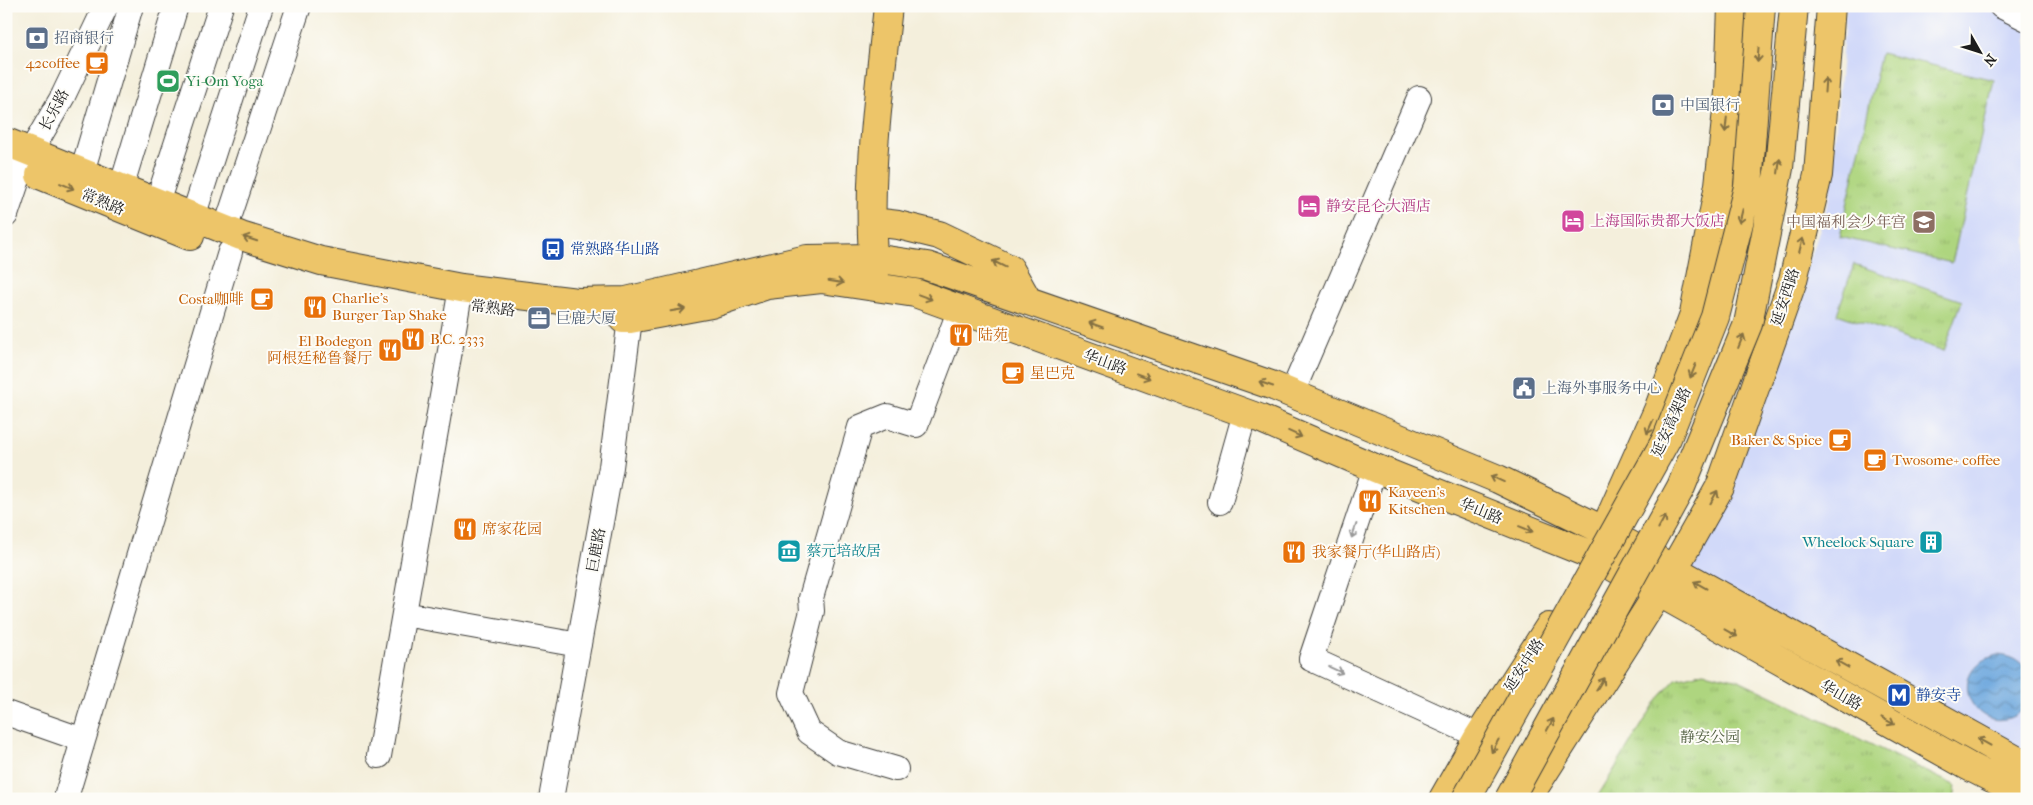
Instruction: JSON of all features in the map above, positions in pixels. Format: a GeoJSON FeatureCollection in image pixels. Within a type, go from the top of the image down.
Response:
{"type":"FeatureCollection","features":[{"type":"Feature","properties":{"kind":"main road"},"geometry":{"type":"LineString","coordinates":[[877,289],[873,258],[874,154],[888,6]]}},
{"type":"Feature","properties":{"kind":"main road"},"geometry":{"type":"LineString","coordinates":[[1604,531],[1658,410],[1694,314],[1719,185],[1729,92],[1732,6]]}},
{"type":"Feature","properties":{"kind":"main road","name":"延安高架路"},"geometry":{"type":"LineString","coordinates":[[1466,799],[1667,438],[1715,317],[1748,186],[1761,6]]}},
{"type":"Feature","properties":{"kind":"main road"},"geometry":{"type":"LineString","coordinates":[[1509,799],[1681,487],[1748,324],[1779,168],[1794,6]]}},
{"type":"Feature","properties":{"kind":"main road","name":"延安西路"},"geometry":{"type":"LineString","coordinates":[[1673,570],[1720,487],[1793,280],[1818,175],[1831,6]]}},
{"type":"Feature","properties":{"kind":"main road","name":"常熟路"},"geometry":{"type":"LineString","coordinates":[[6,142],[20,160],[117,208],[228,241],[539,313],[628,310],[711,304],[767,286],[821,279],[877,289]]}},
{"type":"Feature","properties":{"kind":"main road","name":"常熟路"},"geometry":{"type":"LineString","coordinates":[[20,160],[82,172],[193,217],[228,241]]}},
{"type":"Feature","properties":{"kind":"main road"},"geometry":{"type":"LineString","coordinates":[[873,222],[898,225],[939,235],[1010,269],[1028,301]]}},
{"type":"Feature","properties":{"kind":"main road"},"geometry":{"type":"LineString","coordinates":[[555,300],[563,291],[627,286],[802,247],[856,246],[873,258]]}},
{"type":"Feature","properties":{"kind":"main road","name":"常熟路"},"geometry":{"type":"LineString","coordinates":[[460,296],[555,300],[628,310],[807,259],[873,258]]}},
{"type":"Feature","properties":{"kind":"main road","name":"华山路"},"geometry":{"type":"LineString","coordinates":[[873,258],[927,266],[1292,393],[1498,479],[1604,531],[2027,766]]}},
{"type":"Feature","properties":{"kind":"main road","name":"华山路"},"geometry":{"type":"LineString","coordinates":[[877,289],[915,293],[1245,413],[1375,468],[1592,555],[1968,766],[2027,796]]}},
{"type":"Feature","properties":{"kind":"main road","name":"延安中路"},"geometry":{"type":"LineString","coordinates":[[1443,799],[1478,736],[1592,555],[1604,531]]}},
{"type":"Feature","properties":{"kind":"main road"},"geometry":{"type":"LineString","coordinates":[[1527,799],[1673,570]]}},
{"type":"Feature","properties":{"kind":"street","name":"长乐路"},"geometry":{"type":"LineString","coordinates":[[6,215],[20,160],[63,96],[106,6]]}},
{"type":"Feature","properties":{"kind":"street"},"geometry":{"type":"LineString","coordinates":[[82,172],[131,6]]}},
{"type":"Feature","properties":{"kind":"street"},"geometry":{"type":"LineString","coordinates":[[121,188],[176,6]]}},
{"type":"Feature","properties":{"kind":"street"},"geometry":{"type":"LineString","coordinates":[[157,203],[221,6]]}},
{"type":"Feature","properties":{"kind":"street"},"geometry":{"type":"LineString","coordinates":[[193,217],[262,6]]}},
{"type":"Feature","properties":{"kind":"street"},"geometry":{"type":"LineString","coordinates":[[67,794],[228,241],[299,6]]}},
{"type":"Feature","properties":{"kind":"street"},"geometry":{"type":"LineString","coordinates":[[2001,6],[2027,19]]}},
{"type":"Feature","properties":{"kind":"street"},"geometry":{"type":"LineString","coordinates":[[1292,393],[1419,98]]}},
{"type":"Feature","properties":{"kind":"street"},"geometry":{"type":"LineString","coordinates":[[379,756],[460,296]]}},
{"type":"Feature","properties":{"kind":"street","name":"巨鹿路"},"geometry":{"type":"LineString","coordinates":[[551,799],[611,467],[628,310]]}},
{"type":"Feature","properties":{"kind":"street"},"geometry":{"type":"LineString","coordinates":[[896,768],[838,752],[808,732],[791,693],[812,612],[811,598],[860,427],[887,416],[916,425],[960,310]]}},
{"type":"Feature","properties":{"kind":"street"},"geometry":{"type":"LineString","coordinates":[[1220,502],[1245,413]]}},
{"type":"Feature","properties":{"kind":"street"},"geometry":{"type":"LineString","coordinates":[[1375,468],[1311,659],[1478,736]]}},
{"type":"Feature","properties":{"kind":"street"},"geometry":{"type":"LineString","coordinates":[[404,614],[579,645]]}},
{"type":"Feature","properties":{"kind":"street"},"geometry":{"type":"LineString","coordinates":[[6,713],[83,740]]}},
{"type":"Feature","properties":{"kind":"shaded area"},"geometry":{"type":"Polygon","coordinates":[[[1846,6],[1983,6],[2027,28],[2027,755],[1684,567],[1814,248],[1830,195],[1846,6]]]}},
{"type":"Feature","properties":{"kind":"green space"},"geometry":{"type":"Polygon","coordinates":[[[1881,53],[1994,80],[1952,263],[1840,237],[1881,53]]]}},
{"type":"Feature","properties":{"kind":"green space"},"geometry":{"type":"Polygon","coordinates":[[[1854,264],[1962,301],[1944,351],[1837,314],[1854,264]]]}},
{"type":"Feature","properties":{"kind":"green space","name":"静安公园"},"geometry":{"type":"Polygon","coordinates":[[[1704,672],[1739,680],[1956,786],[1954,799],[1596,799],[1657,700],[1676,679],[1704,672]]]}},
{"type":"Feature","properties":{"kind":"water"},"geometry":{"type":"Polygon","coordinates":[[[1997,655],[2014,659],[2027,670],[2027,706],[2011,717],[1995,719],[1982,714],[1972,704],[1968,690],[1969,676],[1979,664],[1997,655]]]}},
{"type":"Feature","properties":{"kind":"place","name":"招商银行"},"geometry":{"type":"Point","coordinates":[37,38]}},
{"type":"Feature","properties":{"kind":"place","name":"42coffee"},"geometry":{"type":"Point","coordinates":[97,63]}},
{"type":"Feature","properties":{"kind":"place","name":"Yi-Om Yoga"},"geometry":{"type":"Point","coordinates":[168,81]}},
{"type":"Feature","properties":{"kind":"place","name":"中国银行"},"geometry":{"type":"Point","coordinates":[1663,105]}},
{"type":"Feature","properties":{"kind":"place","name":"静安昆仑大酒店"},"geometry":{"type":"Point","coordinates":[1309,206]}},
{"type":"Feature","properties":{"kind":"place","name":"上海国际贵都大饭店"},"geometry":{"type":"Point","coordinates":[1573,221]}},
{"type":"Feature","properties":{"kind":"place","name":"中国福利会少年宫"},"geometry":{"type":"Point","coordinates":[1924,222]}},
{"type":"Feature","properties":{"kind":"place","name":"常熟路华山路"},"geometry":{"type":"Point","coordinates":[553,249]}},
{"type":"Feature","properties":{"kind":"place","name":"Costa咖啡"},"geometry":{"type":"Point","coordinates":[262,299]}},
{"type":"Feature","properties":{"kind":"place","name":"Charlie's Burger Tap Shake"},"geometry":{"type":"Point","coordinates":[315,307]}},
{"type":"Feature","properties":{"kind":"place","name":"巨鹿大厦"},"geometry":{"type":"Point","coordinates":[539,318]}},
{"type":"Feature","properties":{"kind":"place","name":"陆苑"},"geometry":{"type":"Point","coordinates":[961,335]}},
{"type":"Feature","properties":{"kind":"place","name":"B.C. 2333"},"geometry":{"type":"Point","coordinates":[413,339]}},
{"type":"Feature","properties":{"kind":"place","name":"El Bodegon 阿根廷秘鲁餐厅"},"geometry":{"type":"Point","coordinates":[390,350]}},
{"type":"Feature","properties":{"kind":"place","name":"星巴克"},"geometry":{"type":"Point","coordinates":[1013,373]}},
{"type":"Feature","properties":{"kind":"place","name":"上海外事服务中心"},"geometry":{"type":"Point","coordinates":[1524,388]}},
{"type":"Feature","properties":{"kind":"place","name":"Baker & Spice"},"geometry":{"type":"Point","coordinates":[1840,440]}},
{"type":"Feature","properties":{"kind":"place","name":"Twosome+ coffee"},"geometry":{"type":"Point","coordinates":[1875,460]}},
{"type":"Feature","properties":{"kind":"place","name":"Kaveen's Kitschen"},"geometry":{"type":"Point","coordinates":[1370,501]}},
{"type":"Feature","properties":{"kind":"place","name":"席家花园"},"geometry":{"type":"Point","coordinates":[465,529]}},
{"type":"Feature","properties":{"kind":"place","name":"Wheelock Square"},"geometry":{"type":"Point","coordinates":[1931,542]}},
{"type":"Feature","properties":{"kind":"place","name":"蔡元培故居"},"geometry":{"type":"Point","coordinates":[789,551]}},
{"type":"Feature","properties":{"kind":"place","name":"我家餐厅(华山路店)"},"geometry":{"type":"Point","coordinates":[1294,552]}},
{"type":"Feature","properties":{"kind":"place","name":"静安寺"},"geometry":{"type":"Point","coordinates":[1899,695]}}]}
